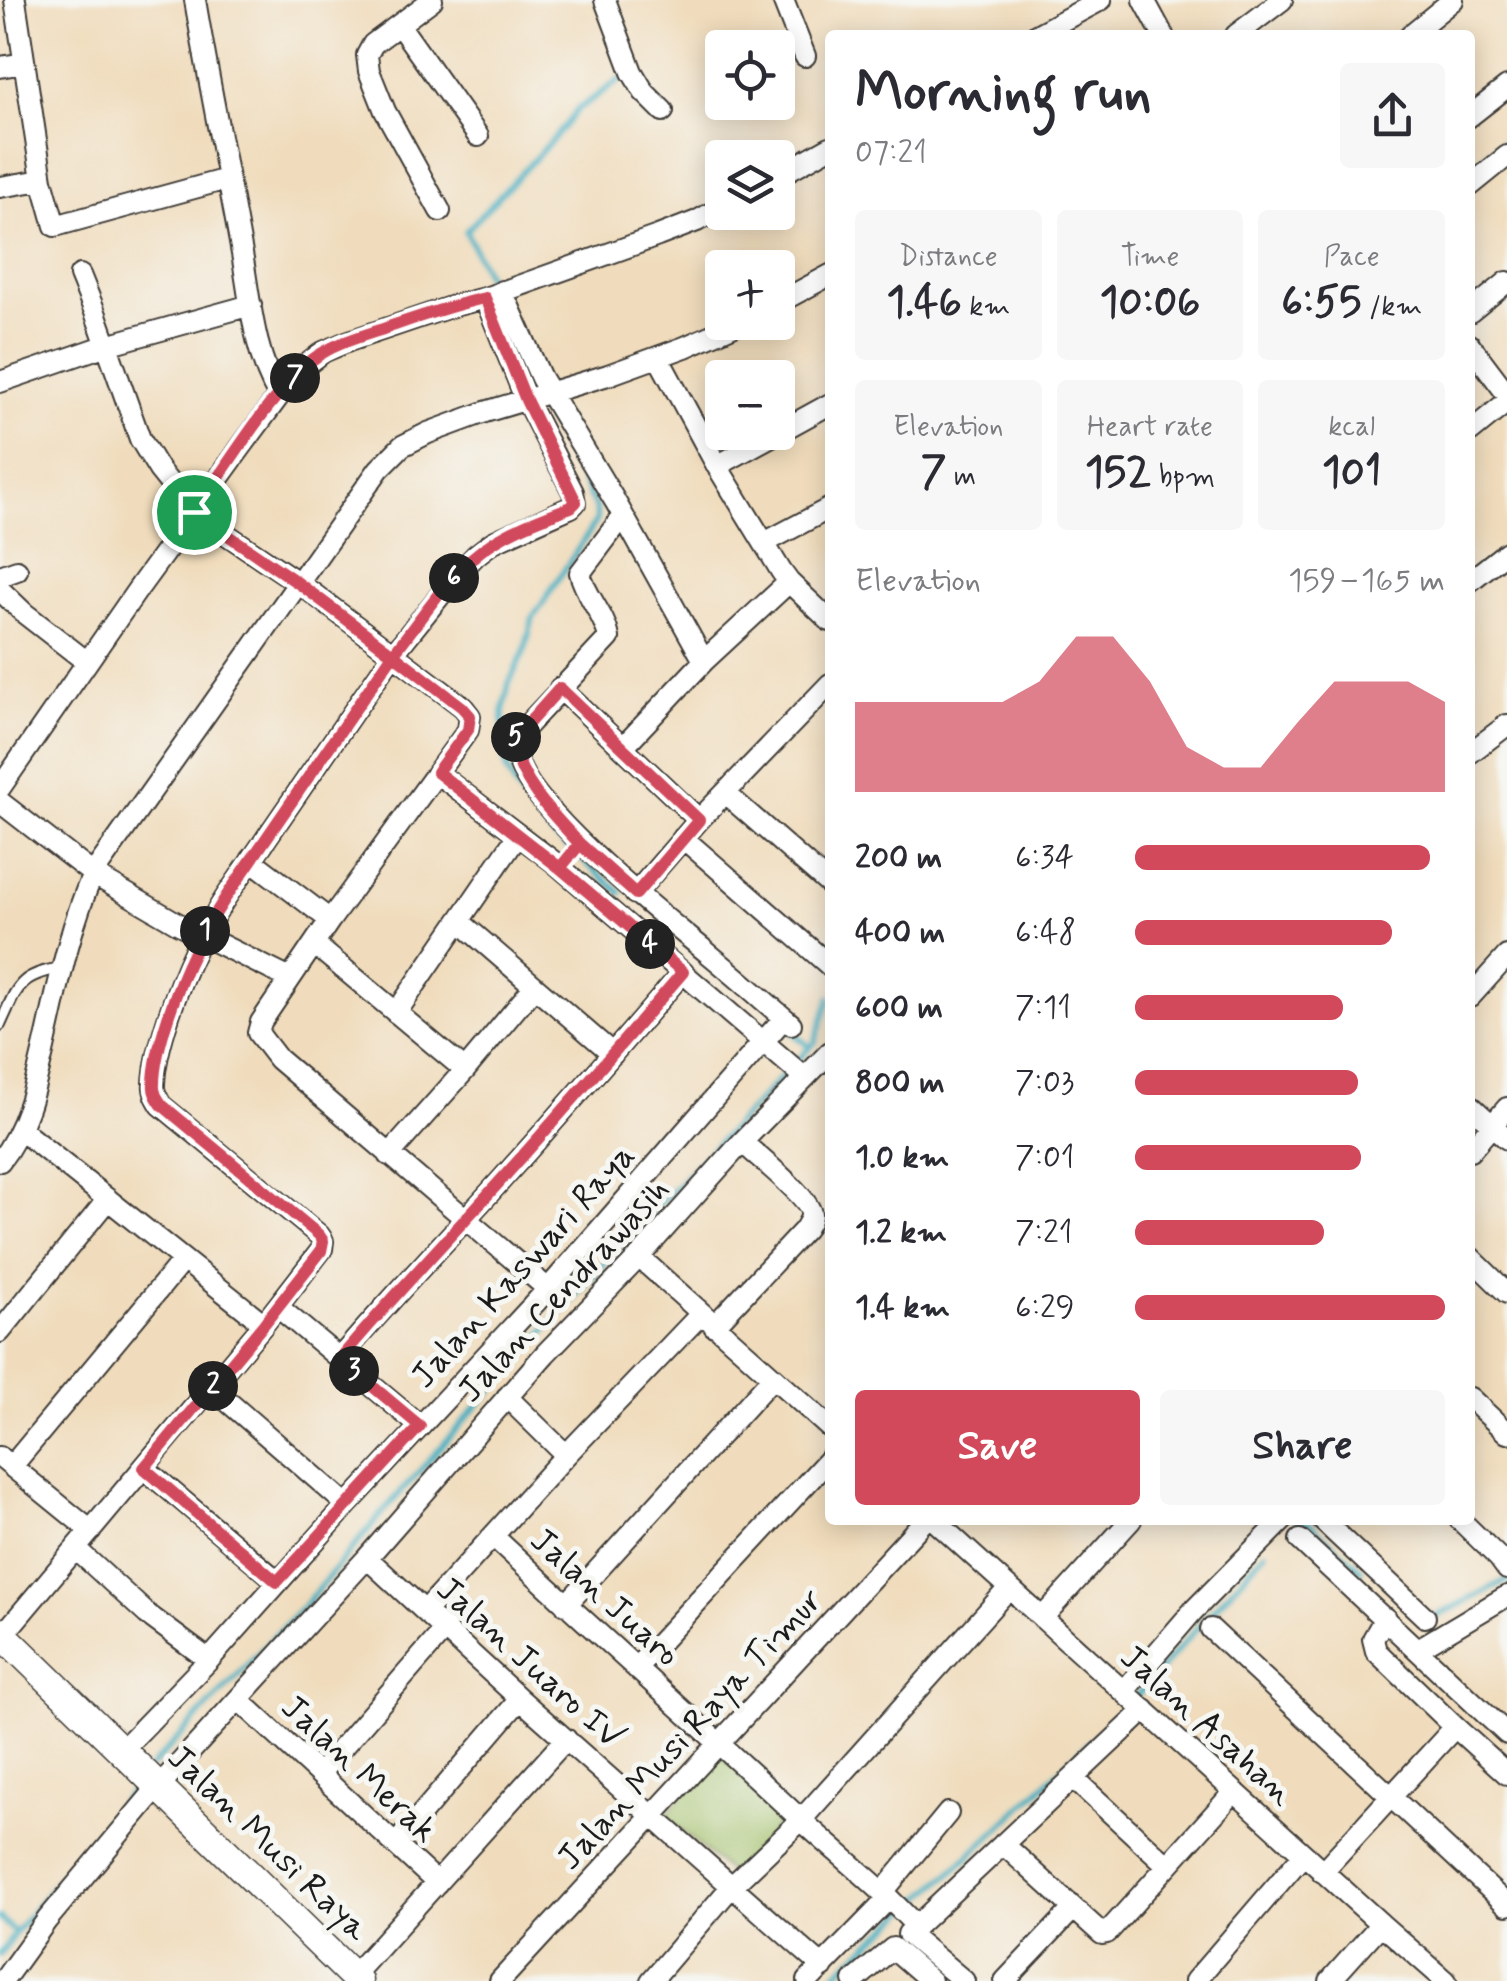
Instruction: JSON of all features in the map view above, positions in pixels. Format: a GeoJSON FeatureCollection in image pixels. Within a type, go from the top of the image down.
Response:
{"type":"FeatureCollection","features":[{"type":"Feature","properties":{"kind":"street"},"geometry":{"type":"LineString","coordinates":[[15,0],[42,180],[54,226],[228,179]]}},
{"type":"Feature","properties":{"kind":"street"},"geometry":{"type":"LineString","coordinates":[[195,0],[251,305],[265,364],[279,396]]}},
{"type":"Feature","properties":{"kind":"street"},"geometry":{"type":"LineString","coordinates":[[431,0],[370,47],[367,55],[369,72],[396,133],[440,211]]}},
{"type":"Feature","properties":{"kind":"street"},"geometry":{"type":"LineString","coordinates":[[605,0],[635,79],[663,111]]}},
{"type":"Feature","properties":{"kind":"street"},"geometry":{"type":"LineString","coordinates":[[782,0],[805,56]]}},
{"type":"Feature","properties":{"kind":"street"},"geometry":{"type":"LineString","coordinates":[[1045,30],[1101,0]]}},
{"type":"Feature","properties":{"kind":"street"},"geometry":{"type":"LineString","coordinates":[[1144,0],[1160,30]]}},
{"type":"Feature","properties":{"kind":"street"},"geometry":{"type":"LineString","coordinates":[[1243,30],[1282,0]]}},
{"type":"Feature","properties":{"kind":"street"},"geometry":{"type":"LineString","coordinates":[[1416,30],[1453,0]]}},
{"type":"Feature","properties":{"kind":"street"},"geometry":{"type":"LineString","coordinates":[[400,26],[478,136]]}},
{"type":"Feature","properties":{"kind":"street"},"geometry":{"type":"LineString","coordinates":[[0,67],[24,63]]}},
{"type":"Feature","properties":{"kind":"street"},"geometry":{"type":"LineString","coordinates":[[1475,112],[1507,86]]}},
{"type":"Feature","properties":{"kind":"street"},"geometry":{"type":"LineString","coordinates":[[795,167],[825,150]]}},
{"type":"Feature","properties":{"kind":"street"},"geometry":{"type":"LineString","coordinates":[[1475,182],[1507,156]]}},
{"type":"Feature","properties":{"kind":"street"},"geometry":{"type":"LineString","coordinates":[[0,187],[42,180]]}},
{"type":"Feature","properties":{"kind":"street"},"geometry":{"type":"LineString","coordinates":[[0,788],[194,512],[279,396],[309,363],[339,345],[493,295],[705,217]]}},
{"type":"Feature","properties":{"kind":"street"},"geometry":{"type":"LineString","coordinates":[[80,276],[147,452],[194,512],[298,583],[470,716],[468,730],[330,920],[260,1022],[258,1033],[278,1059],[548,1289]]}},
{"type":"Feature","properties":{"kind":"street"},"geometry":{"type":"LineString","coordinates":[[795,294],[825,278]]}},
{"type":"Feature","properties":{"kind":"street"},"geometry":{"type":"LineString","coordinates":[[1475,308],[1507,282]]}},
{"type":"Feature","properties":{"kind":"street"},"geometry":{"type":"LineString","coordinates":[[2,1633],[212,1388],[322,1249],[322,1239],[162,1105],[154,1092],[158,1055],[176,996],[202,935],[393,654],[476,555],[493,542],[575,502],[538,396],[493,295]]}},
{"type":"Feature","properties":{"kind":"street"},"geometry":{"type":"LineString","coordinates":[[0,382],[107,345],[251,305]]}},
{"type":"Feature","properties":{"kind":"street"},"geometry":{"type":"LineString","coordinates":[[0,1161],[21,1130],[79,906],[93,874],[379,469],[416,438],[658,357],[705,337]]}},
{"type":"Feature","properties":{"kind":"street"},"geometry":{"type":"LineString","coordinates":[[1475,352],[1507,394]]}},
{"type":"Feature","properties":{"kind":"street"},"geometry":{"type":"LineString","coordinates":[[658,357],[788,582],[825,617]]}},
{"type":"Feature","properties":{"kind":"street"},"geometry":{"type":"LineString","coordinates":[[538,396],[623,516],[704,661]]}},
{"type":"Feature","properties":{"kind":"street"},"geometry":{"type":"LineString","coordinates":[[1475,428],[1507,402]]}},
{"type":"Feature","properties":{"kind":"street"},"geometry":{"type":"LineString","coordinates":[[718,466],[825,407]]}},
{"type":"Feature","properties":{"kind":"street"},"geometry":{"type":"LineString","coordinates":[[764,543],[825,511]]}},
{"type":"Feature","properties":{"kind":"street"},"geometry":{"type":"LineString","coordinates":[[623,516],[580,573],[609,638],[518,735],[514,746],[526,777],[550,810],[571,855],[683,972],[779,1026]]}},
{"type":"Feature","properties":{"kind":"street"},"geometry":{"type":"LineString","coordinates":[[1475,578],[1507,552]]}},
{"type":"Feature","properties":{"kind":"street"},"geometry":{"type":"LineString","coordinates":[[624,746],[704,661],[788,582]]}},
{"type":"Feature","properties":{"kind":"street"},"geometry":{"type":"LineString","coordinates":[[0,590],[87,662]]}},
{"type":"Feature","properties":{"kind":"street"},"geometry":{"type":"LineString","coordinates":[[560,688],[699,820]]}},
{"type":"Feature","properties":{"kind":"street"},"geometry":{"type":"LineString","coordinates":[[636,894],[699,820],[825,689]]}},
{"type":"Feature","properties":{"kind":"street"},"geometry":{"type":"LineString","coordinates":[[1475,751],[1503,736]]}},
{"type":"Feature","properties":{"kind":"street"},"geometry":{"type":"LineString","coordinates":[[437,772],[518,835],[571,855],[636,894],[779,1026],[811,1066]]}},
{"type":"Feature","properties":{"kind":"street"},"geometry":{"type":"LineString","coordinates":[[725,793],[825,880]]}},
{"type":"Feature","properties":{"kind":"street"},"geometry":{"type":"LineString","coordinates":[[0,802],[93,874],[290,979]]}},
{"type":"Feature","properties":{"kind":"street"},"geometry":{"type":"LineString","coordinates":[[396,1013],[518,835]]}},
{"type":"Feature","properties":{"kind":"street"},"geometry":{"type":"LineString","coordinates":[[683,838],[825,962]]}},
{"type":"Feature","properties":{"kind":"street"},"geometry":{"type":"LineString","coordinates":[[251,860],[330,920]]}},
{"type":"Feature","properties":{"kind":"street"},"geometry":{"type":"LineString","coordinates":[[459,921],[613,1054]]}},
{"type":"Feature","properties":{"kind":"street"},"geometry":{"type":"LineString","coordinates":[[314,944],[465,1070]]}},
{"type":"Feature","properties":{"kind":"street"},"geometry":{"type":"LineString","coordinates":[[1475,991],[1507,956]]}},
{"type":"Feature","properties":{"kind":"street"},"geometry":{"type":"LineString","coordinates":[[340,1359],[683,972]]}},
{"type":"Feature","properties":{"kind":"street"},"geometry":{"type":"LineString","coordinates":[[390,1155],[534,988]]}},
{"type":"Feature","properties":{"kind":"street","name":"Jalan Kaswari Raya"},"geometry":{"type":"LineString","coordinates":[[124,1754],[548,1289],[779,1026]]}},
{"type":"Feature","properties":{"kind":"street","name":"Jalan Cendrawasih"},"geometry":{"type":"LineString","coordinates":[[3,1981],[156,1784],[239,1700],[507,1396],[811,1066]]}},
{"type":"Feature","properties":{"kind":"street"},"geometry":{"type":"LineString","coordinates":[[1475,1148],[1500,1132],[1507,1108]]}},
{"type":"Feature","properties":{"kind":"street"},"geometry":{"type":"LineString","coordinates":[[1475,1110],[1500,1132]]}},
{"type":"Feature","properties":{"kind":"street"},"geometry":{"type":"LineString","coordinates":[[21,1130],[264,1324]]}},
{"type":"Feature","properties":{"kind":"street"},"geometry":{"type":"LineString","coordinates":[[425,1611],[566,1455],[804,1229],[812,1215],[810,1208],[798,1192],[742,1142]]}},
{"type":"Feature","properties":{"kind":"street"},"geometry":{"type":"LineString","coordinates":[[0,1332],[108,1199]]}},
{"type":"Feature","properties":{"kind":"street"},"geometry":{"type":"LineString","coordinates":[[639,1257],[825,1424]]}},
{"type":"Feature","properties":{"kind":"street"},"geometry":{"type":"LineString","coordinates":[[90,1531],[6,1461],[183,1260]]}},
{"type":"Feature","properties":{"kind":"street"},"geometry":{"type":"LineString","coordinates":[[1475,1262],[1507,1293]]}},
{"type":"Feature","properties":{"kind":"street"},"geometry":{"type":"LineString","coordinates":[[278,1306],[420,1426]]}},
{"type":"Feature","properties":{"kind":"street"},"geometry":{"type":"LineString","coordinates":[[566,1605],[773,1377]]}},
{"type":"Feature","properties":{"kind":"street"},"geometry":{"type":"LineString","coordinates":[[212,1388],[347,1505]]}},
{"type":"Feature","properties":{"kind":"street"},"geometry":{"type":"LineString","coordinates":[[507,1396],[566,1455]]}},
{"type":"Feature","properties":{"kind":"street"},"geometry":{"type":"LineString","coordinates":[[1475,1403],[1507,1434]]}},
{"type":"Feature","properties":{"kind":"street"},"geometry":{"type":"LineString","coordinates":[[637,1667],[825,1463]]}},
{"type":"Feature","properties":{"kind":"street"},"geometry":{"type":"LineString","coordinates":[[144,1468],[277,1582]]}},
{"type":"Feature","properties":{"kind":"street","name":"Jalan Musi Raya Timur"},"geometry":{"type":"LineString","coordinates":[[500,1981],[920,1525]]}},
{"type":"Feature","properties":{"kind":"street","name":"Jalan Asahan"},"geometry":{"type":"LineString","coordinates":[[939,1525],[1446,1981]]}},
{"type":"Feature","properties":{"kind":"street"},"geometry":{"type":"LineString","coordinates":[[1042,1618],[1121,1525]]}},
{"type":"Feature","properties":{"kind":"street"},"geometry":{"type":"LineString","coordinates":[[813,1968],[900,1923],[1003,1844],[1074,1778],[1135,1701],[1193,1612],[1279,1525]]}},
{"type":"Feature","properties":{"kind":"street"},"geometry":{"type":"LineString","coordinates":[[1327,1525],[1425,1617]]}},
{"type":"Feature","properties":{"kind":"street"},"geometry":{"type":"LineString","coordinates":[[1465,1525],[1507,1568]]}},
{"type":"Feature","properties":{"kind":"street","name":"Jalan Juaro"},"geometry":{"type":"LineString","coordinates":[[493,1536],[801,1820],[900,1923]]}},
{"type":"Feature","properties":{"kind":"street"},"geometry":{"type":"LineString","coordinates":[[1300,1540],[1507,1734]]}},
{"type":"Feature","properties":{"kind":"street"},"geometry":{"type":"LineString","coordinates":[[76,1549],[147,1614],[209,1660]]}},
{"type":"Feature","properties":{"kind":"street","name":"Jalan Juaro IV"},"geometry":{"type":"LineString","coordinates":[[367,1558],[652,1814],[813,1968]]}},
{"type":"Feature","properties":{"kind":"street"},"geometry":{"type":"LineString","coordinates":[[651,1981],[731,1887],[801,1820],[1008,1588]]}},
{"type":"Feature","properties":{"kind":"street"},"geometry":{"type":"LineString","coordinates":[[1418,1649],[1504,1602]]}},
{"type":"Feature","properties":{"kind":"street"},"geometry":{"type":"LineString","coordinates":[[1384,1618],[1373,1639],[1376,1651],[1507,1774]]}},
{"type":"Feature","properties":{"kind":"street"},"geometry":{"type":"LineString","coordinates":[[320,1773],[446,1628]]}},
{"type":"Feature","properties":{"kind":"street"},"geometry":{"type":"LineString","coordinates":[[1211,1629],[1507,1905]]}},
{"type":"Feature","properties":{"kind":"street","name":"Jalan Musi Raya"},"geometry":{"type":"LineString","coordinates":[[2,1633],[356,1978]]}},
{"type":"Feature","properties":{"kind":"street"},"geometry":{"type":"LineString","coordinates":[[396,1844],[520,1699]]}},
{"type":"Feature","properties":{"kind":"street","name":"Jalan Merak"},"geometry":{"type":"LineString","coordinates":[[239,1700],[437,1883]]}},
{"type":"Feature","properties":{"kind":"street"},"geometry":{"type":"LineString","coordinates":[[1322,1872],[1455,1727]]}},
{"type":"Feature","properties":{"kind":"street"},"geometry":{"type":"LineString","coordinates":[[356,1978],[566,1739]]}},
{"type":"Feature","properties":{"kind":"street"},"geometry":{"type":"LineString","coordinates":[[1074,1778],[1168,1865]]}},
{"type":"Feature","properties":{"kind":"street"},"geometry":{"type":"LineString","coordinates":[[1003,1844],[1102,1934],[1234,1792]]}},
{"type":"Feature","properties":{"kind":"street"},"geometry":{"type":"LineString","coordinates":[[854,1981],[900,1923],[948,1813]]}},
{"type":"Feature","properties":{"kind":"street"},"geometry":{"type":"LineString","coordinates":[[1194,1981],[1303,1855]]}},
{"type":"Feature","properties":{"kind":"street"},"geometry":{"type":"LineString","coordinates":[[1005,1981],[1073,1909]]}},
{"type":"Feature","properties":{"kind":"street"},"geometry":{"type":"LineString","coordinates":[[900,1923],[931,1981]]}},
{"type":"Feature","properties":{"kind":"street"},"geometry":{"type":"LineString","coordinates":[[900,1923],[964,1981]]}},
{"type":"Feature","properties":{"kind":"street"},"geometry":{"type":"LineString","coordinates":[[1330,1981],[1381,1924]]}},
{"type":"Feature","properties":{"kind":"lane"},"geometry":{"type":"LineString","coordinates":[[0,1024],[19,985],[42,971],[62,968]]}},
{"type":"Feature","properties":{"kind":"green space"},"geometry":{"type":"Polygon","coordinates":[[[719,1753],[789,1813],[733,1876],[665,1816],[719,1753]]]}},
{"type":"Feature","properties":{"kind":"waterway"},"geometry":{"type":"LineString","coordinates":[[494,292],[466,231],[578,109],[627,75]]}},
{"type":"Feature","properties":{"kind":"waterway"},"geometry":{"type":"LineString","coordinates":[[1475,165],[1507,139]]}},
{"type":"Feature","properties":{"kind":"waterway"},"geometry":{"type":"LineString","coordinates":[[542,399],[596,509],[597,520],[533,618],[525,650],[509,683],[503,712],[503,750],[507,771],[519,793],[551,833],[621,893]]}},
{"type":"Feature","properties":{"kind":"waterway"},"geometry":{"type":"LineString","coordinates":[[151,1767],[309,1600],[629,1236],[815,1042],[825,1013]]}},
{"type":"Feature","properties":{"kind":"waterway"},"geometry":{"type":"LineString","coordinates":[[790,1030],[810,1047]]}},
{"type":"Feature","properties":{"kind":"waterway"},"geometry":{"type":"LineString","coordinates":[[1311,1525],[1361,1570]]}},
{"type":"Feature","properties":{"kind":"waterway"},"geometry":{"type":"LineString","coordinates":[[827,1981],[965,1860],[1122,1712],[1265,1552]]}},
{"type":"Feature","properties":{"kind":"waterway"},"geometry":{"type":"LineString","coordinates":[[1431,1619],[1507,1580]]}},
{"type":"Feature","properties":{"kind":"waterway"},"geometry":{"type":"LineString","coordinates":[[0,1955],[140,1780]]}},
{"type":"Feature","properties":{"kind":"waterway"},"geometry":{"type":"LineString","coordinates":[[0,1918],[15,1933]]}},
{"type":"Feature","properties":{"kind":"route"},"geometry":{"type":"LineString","coordinates":[[194,512],[279,396],[323,352],[485,298],[526,400],[576,502],[493,542],[476,555],[393,654],[470,716],[468,730],[437,772],[560,868],[580,844],[526,777],[514,743],[560,688],[699,820],[636,894],[580,844],[578,846],[560,868],[683,972],[340,1359],[420,1426],[277,1582],[144,1468],[264,1324],[321,1251],[323,1241],[162,1105],[154,1092],[154,1083],[176,996],[202,935],[393,654],[194,512]]}}]}
